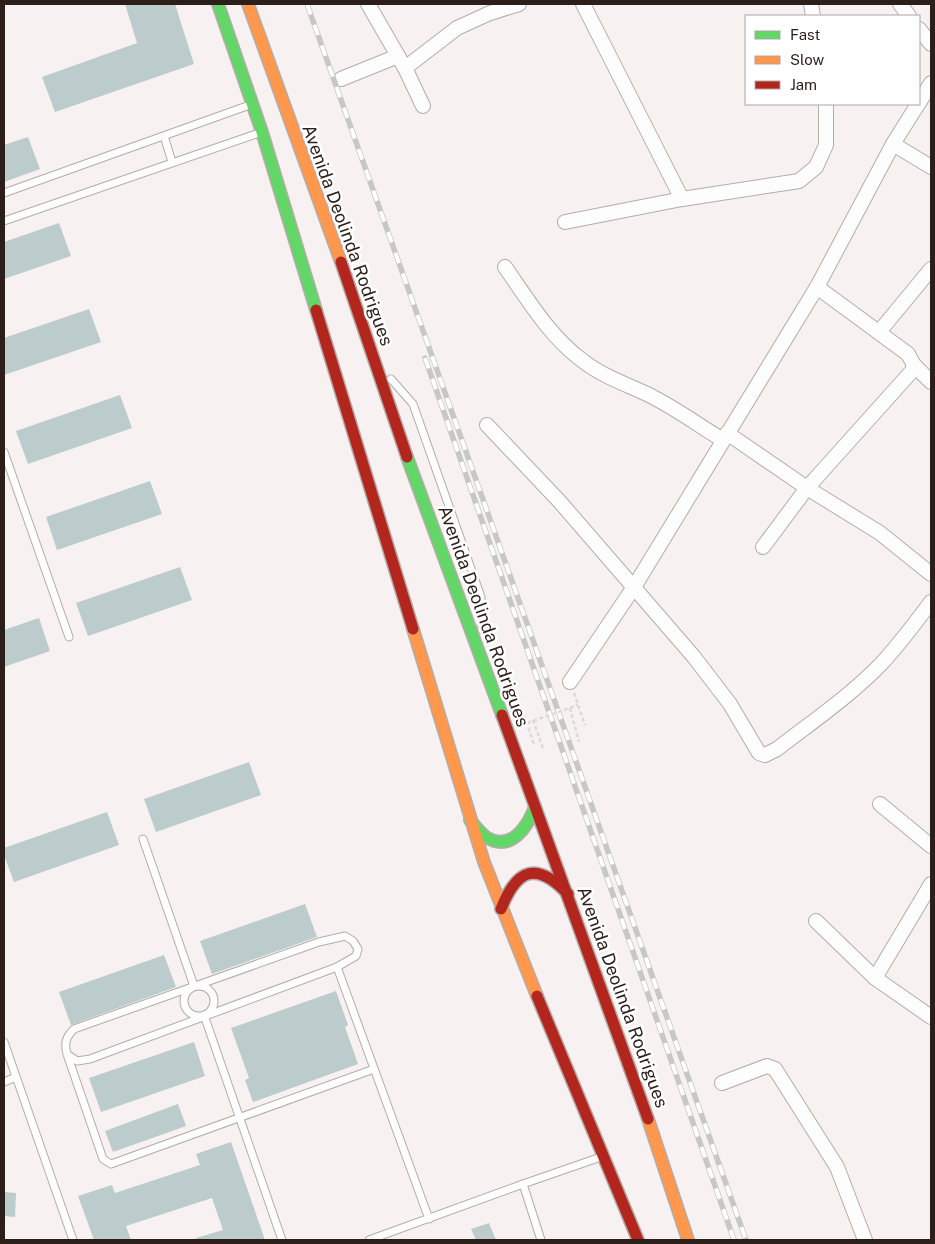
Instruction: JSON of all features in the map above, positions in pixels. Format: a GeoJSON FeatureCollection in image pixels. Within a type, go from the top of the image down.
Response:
{"type":"FeatureCollection","features":[{"type":"Feature","properties":{"kind":"highway"},"geometry":{"type":"LineString","coordinates":[[218,4],[262,132],[470,820],[501,909],[638,1240]]}},
{"type":"Feature","properties":{"kind":"highway","name":"Avenida Deolinda Rodrigues"},"geometry":{"type":"LineString","coordinates":[[248,4],[323,210],[374,360],[482,663],[570,897],[633,1073],[688,1240]]}},
{"type":"Feature","properties":{"kind":"highway"},"geometry":{"type":"LineString","coordinates":[[470,820],[488,838],[508,840],[520,836],[526,830],[535,807]]}},
{"type":"Feature","properties":{"kind":"highway"},"geometry":{"type":"LineString","coordinates":[[501,909],[510,885],[527,872],[538,871],[547,874],[570,897]]}},
{"type":"Feature","properties":{"kind":"street"},"geometry":{"type":"LineString","coordinates":[[368,4],[402,62],[423,106]]}},
{"type":"Feature","properties":{"kind":"street"},"geometry":{"type":"LineString","coordinates":[[341,79],[402,62],[457,28],[490,13],[519,4]]}},
{"type":"Feature","properties":{"kind":"street"},"geometry":{"type":"LineString","coordinates":[[583,4],[682,199]]}},
{"type":"Feature","properties":{"kind":"street"},"geometry":{"type":"LineString","coordinates":[[900,4],[907,15]]}},
{"type":"Feature","properties":{"kind":"street"},"geometry":{"type":"LineString","coordinates":[[920,30],[931,44]]}},
{"type":"Feature","properties":{"kind":"street"},"geometry":{"type":"LineString","coordinates":[[920,101],[931,83]]}},
{"type":"Feature","properties":{"kind":"street"},"geometry":{"type":"LineString","coordinates":[[565,222],[682,199],[799,181],[816,167],[826,145],[826,105]]}},
{"type":"Feature","properties":{"kind":"street"},"geometry":{"type":"LineString","coordinates":[[570,682],[634,587],[817,287],[893,144],[918,105]]}},
{"type":"Feature","properties":{"kind":"street"},"geometry":{"type":"LineString","coordinates":[[893,144],[931,167]]}},
{"type":"Feature","properties":{"kind":"street"},"geometry":{"type":"LineString","coordinates":[[504,267],[543,320],[566,347],[583,362],[725,437],[880,533],[931,572]]}},
{"type":"Feature","properties":{"kind":"street"},"geometry":{"type":"LineString","coordinates":[[879,332],[931,269]]}},
{"type":"Feature","properties":{"kind":"street"},"geometry":{"type":"LineString","coordinates":[[817,287],[908,354],[914,365],[931,382]]}},
{"type":"Feature","properties":{"kind":"street"},"geometry":{"type":"LineString","coordinates":[[763,547],[807,488],[912,371],[914,365]]}},
{"type":"Feature","properties":{"kind":"street"},"geometry":{"type":"LineString","coordinates":[[487,425],[560,502],[700,665],[730,704],[759,753],[765,755],[777,749],[874,670],[903,640],[931,602]]}},
{"type":"Feature","properties":{"kind":"street"},"geometry":{"type":"LineString","coordinates":[[880,804],[931,846]]}},
{"type":"Feature","properties":{"kind":"street"},"geometry":{"type":"LineString","coordinates":[[875,978],[931,884]]}},
{"type":"Feature","properties":{"kind":"street"},"geometry":{"type":"LineString","coordinates":[[816,921],[875,978],[931,1017]]}},
{"type":"Feature","properties":{"kind":"street"},"geometry":{"type":"LineString","coordinates":[[722,1083],[767,1066],[775,1069],[837,1168],[865,1240]]}},
{"type":"Feature","properties":{"kind":"lane"},"geometry":{"type":"LineString","coordinates":[[4,193],[252,104]]}},
{"type":"Feature","properties":{"kind":"lane"},"geometry":{"type":"LineString","coordinates":[[4,221],[262,132]]}},
{"type":"Feature","properties":{"kind":"lane"},"geometry":{"type":"LineString","coordinates":[[164,136],[172,162]]}},
{"type":"Feature","properties":{"kind":"lane"},"geometry":{"type":"LineString","coordinates":[[374,360],[413,404],[481,598],[482,663]]}},
{"type":"Feature","properties":{"kind":"lane"},"geometry":{"type":"LineString","coordinates":[[4,452],[69,637]]}},
{"type":"Feature","properties":{"kind":"lane"},"geometry":{"type":"LineString","coordinates":[[142,839],[194,986]]}},
{"type":"Feature","properties":{"kind":"lane"},"geometry":{"type":"LineString","coordinates":[[67,1054],[77,1061],[90,1059],[204,1015],[337,968],[356,956],[358,949],[353,941],[345,936],[334,938],[194,986],[74,1029],[67,1036],[64,1045],[67,1054],[103,1159],[111,1164],[240,1116],[374,1070]]}},
{"type":"Feature","properties":{"kind":"lane"},"geometry":{"type":"LineString","coordinates":[[337,968],[429,1218]]}},
{"type":"Feature","properties":{"kind":"lane"},"geometry":{"type":"LineString","coordinates":[[194,986],[205,986],[212,993],[213,1007],[204,1015],[191,1014],[184,1006],[184,995],[194,986]]}},
{"type":"Feature","properties":{"kind":"lane"},"geometry":{"type":"LineString","coordinates":[[204,1015],[282,1240]]}},
{"type":"Feature","properties":{"kind":"lane"},"geometry":{"type":"LineString","coordinates":[[4,1042],[73,1240]]}},
{"type":"Feature","properties":{"kind":"lane"},"geometry":{"type":"LineString","coordinates":[[4,1082],[16,1077]]}},
{"type":"Feature","properties":{"kind":"lane"},"geometry":{"type":"LineString","coordinates":[[369,1240],[604,1156]]}},
{"type":"Feature","properties":{"kind":"lane"},"geometry":{"type":"LineString","coordinates":[[523,1184],[541,1240]]}},
{"type":"Feature","properties":{"kind":"path"},"geometry":{"type":"LineString","coordinates":[[570,682],[585,725]]}},
{"type":"Feature","properties":{"kind":"path"},"geometry":{"type":"LineString","coordinates":[[520,703],[534,744]]}},
{"type":"Feature","properties":{"kind":"path"},"geometry":{"type":"LineString","coordinates":[[527,723],[578,705]]}},
{"type":"Feature","properties":{"kind":"path"},"geometry":{"type":"LineString","coordinates":[[570,708],[579,742]]}},
{"type":"Feature","properties":{"kind":"path"},"geometry":{"type":"LineString","coordinates":[[533,720],[543,748]]}},
{"type":"Feature","properties":{"kind":"building"},"geometry":{"type":"Polygon","coordinates":[[[125,4],[175,4],[194,64],[55,112],[42,77],[137,43],[125,4]]]}},
{"type":"Feature","properties":{"kind":"building"},"geometry":{"type":"Polygon","coordinates":[[[28,137],[40,169],[4,182],[4,145],[28,137]]]}},
{"type":"Feature","properties":{"kind":"building"},"geometry":{"type":"Polygon","coordinates":[[[59,223],[71,256],[4,279],[4,242],[59,223]]]}},
{"type":"Feature","properties":{"kind":"building"},"geometry":{"type":"Polygon","coordinates":[[[89,309],[101,342],[4,375],[4,338],[89,309]]]}},
{"type":"Feature","properties":{"kind":"building"},"geometry":{"type":"Polygon","coordinates":[[[120,395],[132,428],[28,464],[16,431],[120,395]]]}},
{"type":"Feature","properties":{"kind":"building"},"geometry":{"type":"Polygon","coordinates":[[[150,481],[162,514],[57,550],[46,517],[150,481]]]}},
{"type":"Feature","properties":{"kind":"building"},"geometry":{"type":"Polygon","coordinates":[[[180,567],[192,600],[88,636],[76,603],[180,567]]]}},
{"type":"Feature","properties":{"kind":"building"},"geometry":{"type":"Polygon","coordinates":[[[39,618],[50,651],[4,667],[4,630],[39,618]]]}},
{"type":"Feature","properties":{"kind":"building"},"geometry":{"type":"Polygon","coordinates":[[[249,762],[261,795],[156,832],[144,799],[249,762]]]}},
{"type":"Feature","properties":{"kind":"building"},"geometry":{"type":"Polygon","coordinates":[[[107,812],[119,845],[14,882],[4,855],[4,848],[107,812]]]}},
{"type":"Feature","properties":{"kind":"building"},"geometry":{"type":"Polygon","coordinates":[[[305,904],[317,937],[212,974],[200,941],[305,904]]]}},
{"type":"Feature","properties":{"kind":"building"},"geometry":{"type":"Polygon","coordinates":[[[164,955],[176,987],[71,1025],[59,992],[164,955]]]}},
{"type":"Feature","properties":{"kind":"building"},"geometry":{"type":"Polygon","coordinates":[[[336,991],[348,1025],[345,1027],[358,1064],[253,1102],[245,1080],[249,1078],[231,1028],[336,991]]]}},
{"type":"Feature","properties":{"kind":"building"},"geometry":{"type":"Polygon","coordinates":[[[194,1042],[205,1076],[101,1112],[89,1078],[194,1042]]]}},
{"type":"Feature","properties":{"kind":"building"},"geometry":{"type":"Polygon","coordinates":[[[178,1104],[186,1126],[113,1152],[105,1131],[178,1104]]]}},
{"type":"Feature","properties":{"kind":"building"},"geometry":{"type":"Polygon","coordinates":[[[231,1142],[265,1240],[197,1240],[196,1238],[223,1230],[212,1198],[126,1226],[131,1240],[94,1240],[78,1196],[112,1185],[115,1193],[200,1165],[196,1154],[231,1142]]]}},
{"type":"Feature","properties":{"kind":"building"},"geometry":{"type":"Polygon","coordinates":[[[4,1192],[16,1193],[15,1217],[4,1216],[4,1192]]]}},
{"type":"Feature","properties":{"kind":"building"},"geometry":{"type":"Polygon","coordinates":[[[489,1223],[496,1240],[476,1240],[471,1229],[489,1223]]]}},
{"type":"Feature","properties":{"kind":"railway"},"geometry":{"type":"LineString","coordinates":[[307,4],[746,1240]]}},
{"type":"Feature","properties":{"kind":"railway"},"geometry":{"type":"LineString","coordinates":[[425,358],[734,1240]]}},
{"type":"Feature","properties":{"kind":"traffic: fast"},"geometry":{"type":"LineString","coordinates":[[218,4],[262,132],[316,310]]}},
{"type":"Feature","properties":{"kind":"traffic: fast"},"geometry":{"type":"LineString","coordinates":[[407,457],[502,715]]}},
{"type":"Feature","properties":{"kind":"traffic: fast"},"geometry":{"type":"LineString","coordinates":[[470,820],[486,837],[503,842],[511,840],[523,829],[535,807]]}},
{"type":"Feature","properties":{"kind":"traffic: slow"},"geometry":{"type":"LineString","coordinates":[[248,4],[341,262]]}},
{"type":"Feature","properties":{"kind":"traffic: slow"},"geometry":{"type":"LineString","coordinates":[[413,629],[484,862],[537,996]]}},
{"type":"Feature","properties":{"kind":"traffic: slow"},"geometry":{"type":"LineString","coordinates":[[648,1119],[688,1240]]}},
{"type":"Feature","properties":{"kind":"traffic: jam"},"geometry":{"type":"LineString","coordinates":[[341,262],[407,457]]}},
{"type":"Feature","properties":{"kind":"traffic: jam"},"geometry":{"type":"LineString","coordinates":[[316,310],[413,629]]}},
{"type":"Feature","properties":{"kind":"traffic: jam"},"geometry":{"type":"LineString","coordinates":[[502,715],[648,1119]]}},
{"type":"Feature","properties":{"kind":"traffic: jam"},"geometry":{"type":"LineString","coordinates":[[501,909],[514,885],[521,878],[529,874],[537,873],[547,877],[557,883],[568,894]]}},
{"type":"Feature","properties":{"kind":"traffic: jam"},"geometry":{"type":"LineString","coordinates":[[537,996],[638,1240]]}}]}
